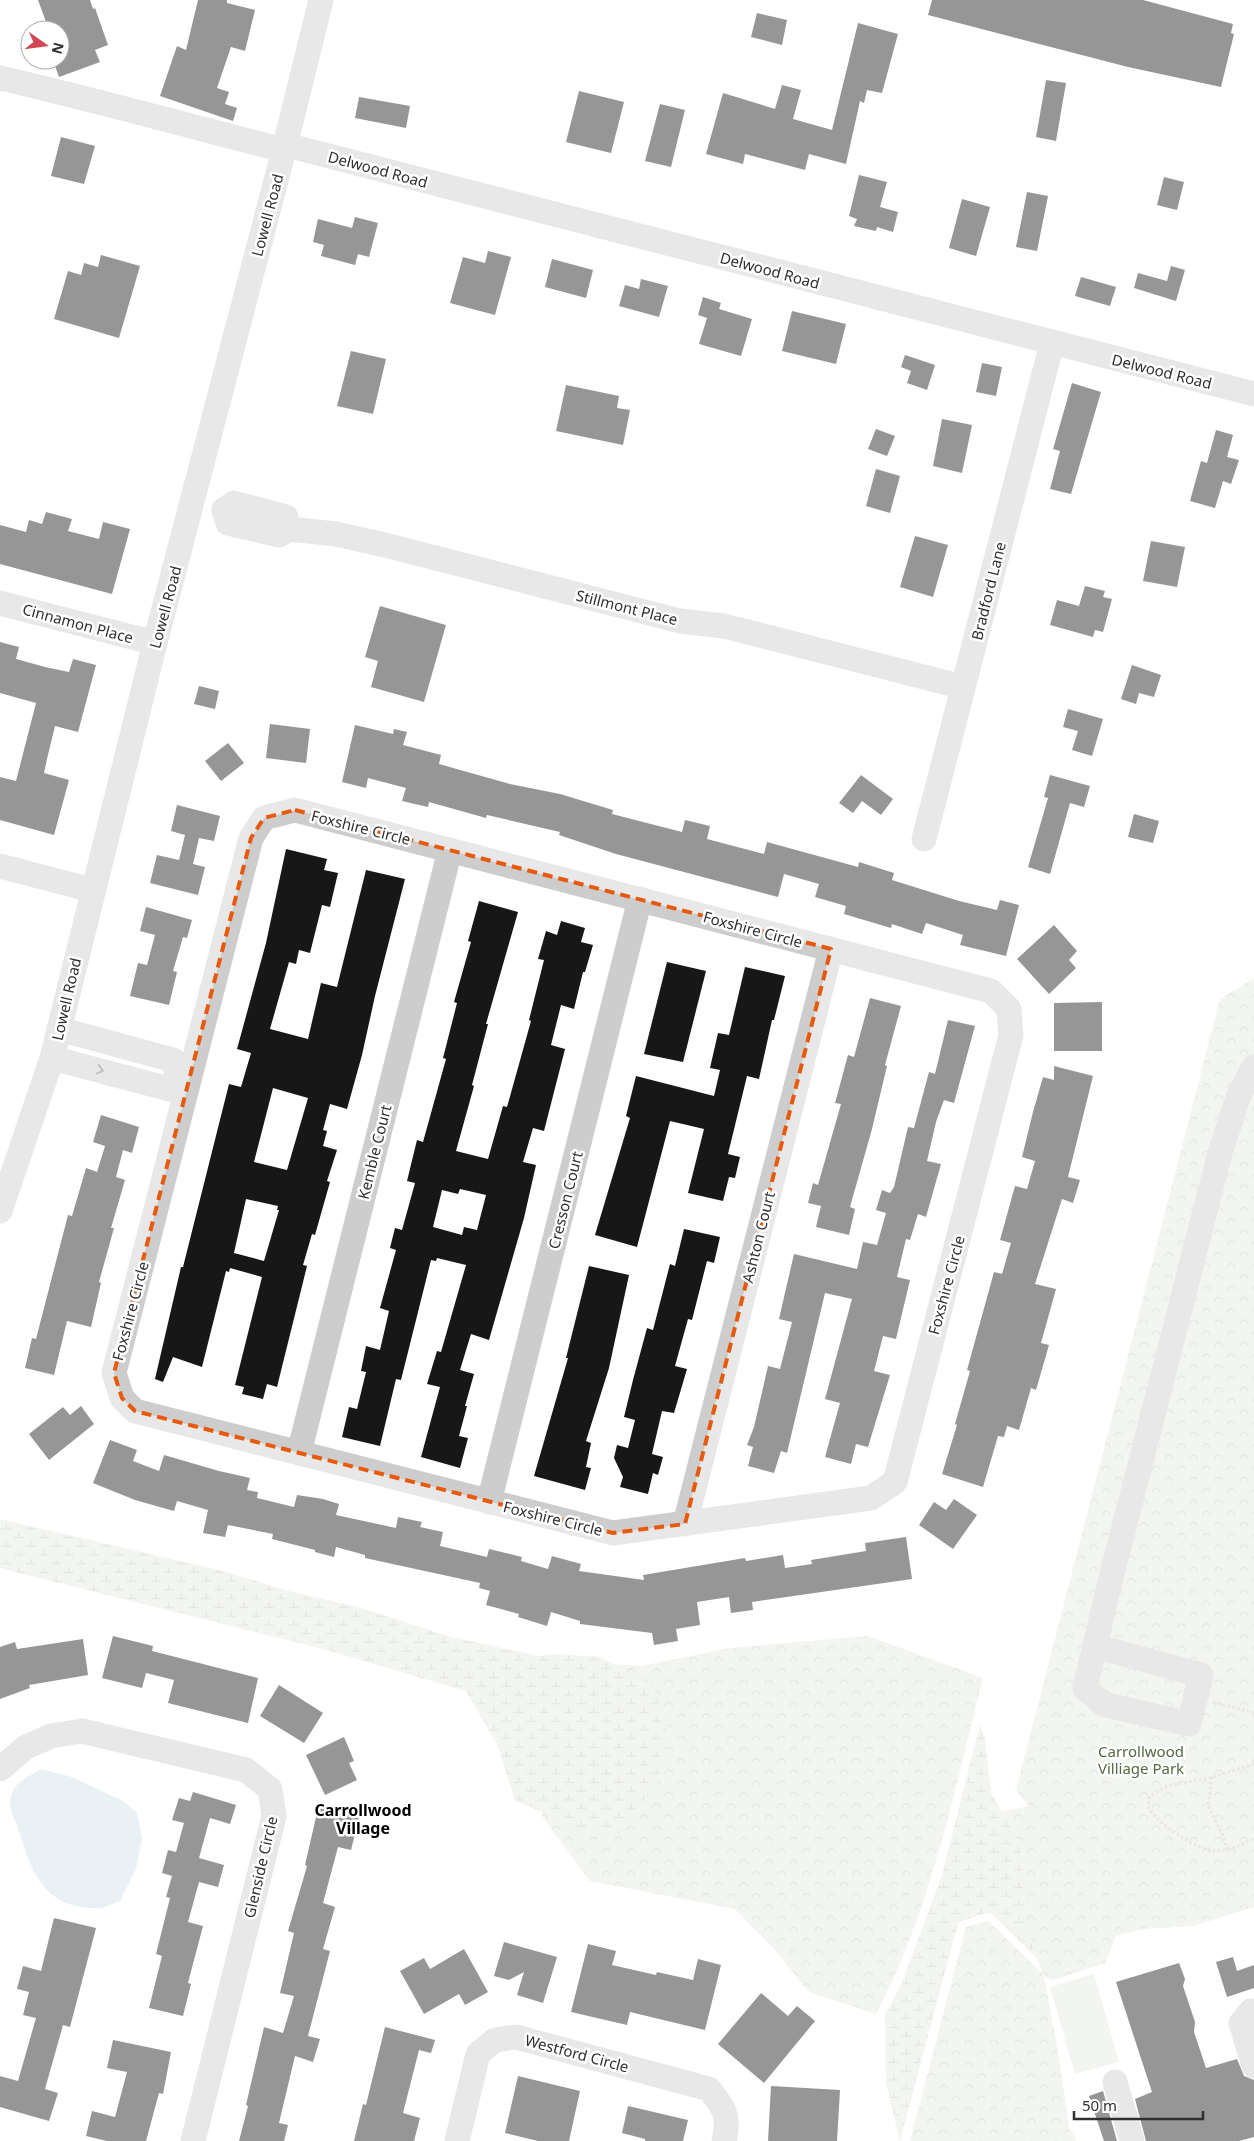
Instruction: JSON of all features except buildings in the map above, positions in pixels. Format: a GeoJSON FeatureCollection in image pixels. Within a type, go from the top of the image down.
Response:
{"type":"FeatureCollection","features":[{"type":"Feature","properties":{"kind":"street","name":"Lowell Road"},"geometry":{"type":"LineString","coordinates":[[0,1211],[52,1058],[92,890],[322,0]]}},
{"type":"Feature","properties":{"kind":"street","name":"Delwood Road"},"geometry":{"type":"LineString","coordinates":[[0,78],[285,147],[1254,394]]}},
{"type":"Feature","properties":{"kind":"street","name":"Bradford Lane"},"geometry":{"type":"LineString","coordinates":[[924,839],[1052,343]]}},
{"type":"Feature","properties":{"kind":"street","name":"Stillmont Place"},"geometry":{"type":"LineString","coordinates":[[192,504],[224,510],[234,503],[256,519],[286,517],[289,529],[336,534],[386,545],[680,621],[733,628],[963,687]]}},
{"type":"Feature","properties":{"kind":"street","name":"Cinnamon Place"},"geometry":{"type":"LineString","coordinates":[[0,603],[155,644]]}},
{"type":"Feature","properties":{"kind":"street","name":"Foxshire Circle"},"geometry":{"type":"LineString","coordinates":[[295,810],[450,850],[991,991],[1009,1010],[1011,1035],[895,1482],[871,1498],[613,1533],[135,1411],[122,1398],[114,1373],[183,1078],[251,838],[264,818],[295,810]]}},
{"type":"Feature","properties":{"kind":"street","name":"Kemble Court"},"geometry":{"type":"LineString","coordinates":[[298,1453],[450,850]]}},
{"type":"Feature","properties":{"kind":"street"},"geometry":{"type":"LineString","coordinates":[[0,866],[92,890]]}},
{"type":"Feature","properties":{"kind":"street","name":"Cresson Court"},"geometry":{"type":"LineString","coordinates":[[490,1502],[640,899]]}},
{"type":"Feature","properties":{"kind":"street","name":"Ashton Court"},"geometry":{"type":"LineString","coordinates":[[685,1524],[831,949]]}},
{"type":"Feature","properties":{"kind":"street"},"geometry":{"type":"LineString","coordinates":[[52,1058],[169,1088],[183,1078],[177,1070],[174,1060],[59,1029]]}},
{"type":"Feature","properties":{"kind":"street"},"geometry":{"type":"LineString","coordinates":[[1094,1646],[1201,1675],[1189,1724],[1103,1704],[1084,1688],[1094,1646],[1220,1153],[1239,1095],[1254,1067]]}},
{"type":"Feature","properties":{"kind":"street","name":"Glenside Circle"},"geometry":{"type":"LineString","coordinates":[[0,1769],[26,1747],[51,1736],[82,1731],[246,1770],[270,1789],[274,1816],[193,2141]]}},
{"type":"Feature","properties":{"kind":"street"},"geometry":{"type":"LineString","coordinates":[[1254,2011],[1251,2011],[1241,2023],[1254,2066]]}},
{"type":"Feature","properties":{"kind":"street","name":"Westford Circle"},"geometry":{"type":"LineString","coordinates":[[457,2141],[478,2054],[495,2040],[516,2037],[709,2089],[724,2107],[726,2130],[724,2141]]}},
{"type":"Feature","properties":{"kind":"street"},"geometry":{"type":"LineString","coordinates":[[1115,2082],[1132,2141]]}},
{"type":"Feature","properties":{"kind":"path"},"geometry":{"type":"LineString","coordinates":[[1195,1697],[1254,1713]]}},
{"type":"Feature","properties":{"kind":"path"},"geometry":{"type":"LineString","coordinates":[[1254,1764],[1212,1777],[1165,1787],[1150,1796],[1148,1804],[1151,1812],[1160,1820],[1190,1842],[1211,1851],[1227,1849],[1254,1839]]}},
{"type":"Feature","properties":{"kind":"path"},"geometry":{"type":"LineString","coordinates":[[1212,1777],[1208,1806],[1224,1838],[1227,1849]]}},
{"type":"Feature","properties":{"kind":"highlighted area"},"geometry":{"type":"Polygon","coordinates":[[[295,810],[831,949],[685,1524],[613,1533],[135,1411],[122,1398],[114,1373],[251,838],[264,818],[295,810]]]}},
{"type":"Feature","properties":{"kind":"green space","name":"Carrollwood Villiage Park"},"geometry":{"type":"Polygon","coordinates":[[[1254,978],[1254,1907],[1193,1926],[1142,1929],[1116,1936],[1105,1963],[1053,1980],[1044,1976],[1060,2062],[1069,2128],[1077,2141],[910,2141],[966,1927],[988,1921],[1043,1974],[1025,1925],[1022,1857],[1014,1832],[1002,1811],[1029,1806],[1016,1790],[1220,999],[1254,978]]]}},
{"type":"Feature","properties":{"kind":"green space"},"geometry":{"type":"Polygon","coordinates":[[[0,1519],[219,1570],[293,1592],[358,1607],[451,1637],[539,1656],[555,1654],[600,1657],[653,1686],[667,1720],[666,1757],[657,1782],[620,1833],[584,1831],[515,1800],[497,1744],[466,1691],[323,1649],[0,1568],[0,1519]]]}},
{"type":"Feature","properties":{"kind":"green space"},"geometry":{"type":"Polygon","coordinates":[[[868,1636],[983,1678],[951,1807],[926,1892],[912,1933],[876,2014],[809,1992],[775,1950],[735,1909],[590,1881],[542,1816],[545,1734],[571,1661],[641,1666],[730,1648],[868,1636]]]}},
{"type":"Feature","properties":{"kind":"green space"},"geometry":{"type":"Polygon","coordinates":[[[980,1724],[985,1739],[991,1793],[1014,1832],[1022,1857],[1025,1925],[1037,1958],[992,1914],[985,1913],[958,1923],[900,2141],[886,2083],[885,2014],[901,1985],[942,1875],[980,1724]]]}},
{"type":"Feature","properties":{"kind":"green space"},"geometry":{"type":"Polygon","coordinates":[[[1094,1974],[1119,2062],[1075,2074],[1050,1987],[1094,1974]]]}},
{"type":"Feature","properties":{"kind":"shaded area"},"geometry":{"type":"Polygon","coordinates":[[[41,1769],[72,1777],[123,1801],[137,1813],[142,1839],[136,1869],[120,1901],[102,1908],[72,1905],[51,1894],[36,1876],[12,1814],[10,1801],[16,1786],[41,1769]]]}},
{"type":"Feature","properties":{"kind":"district","name":"Carrollwood Village"},"geometry":{"type":"Point","coordinates":[363,1819]}}]}
